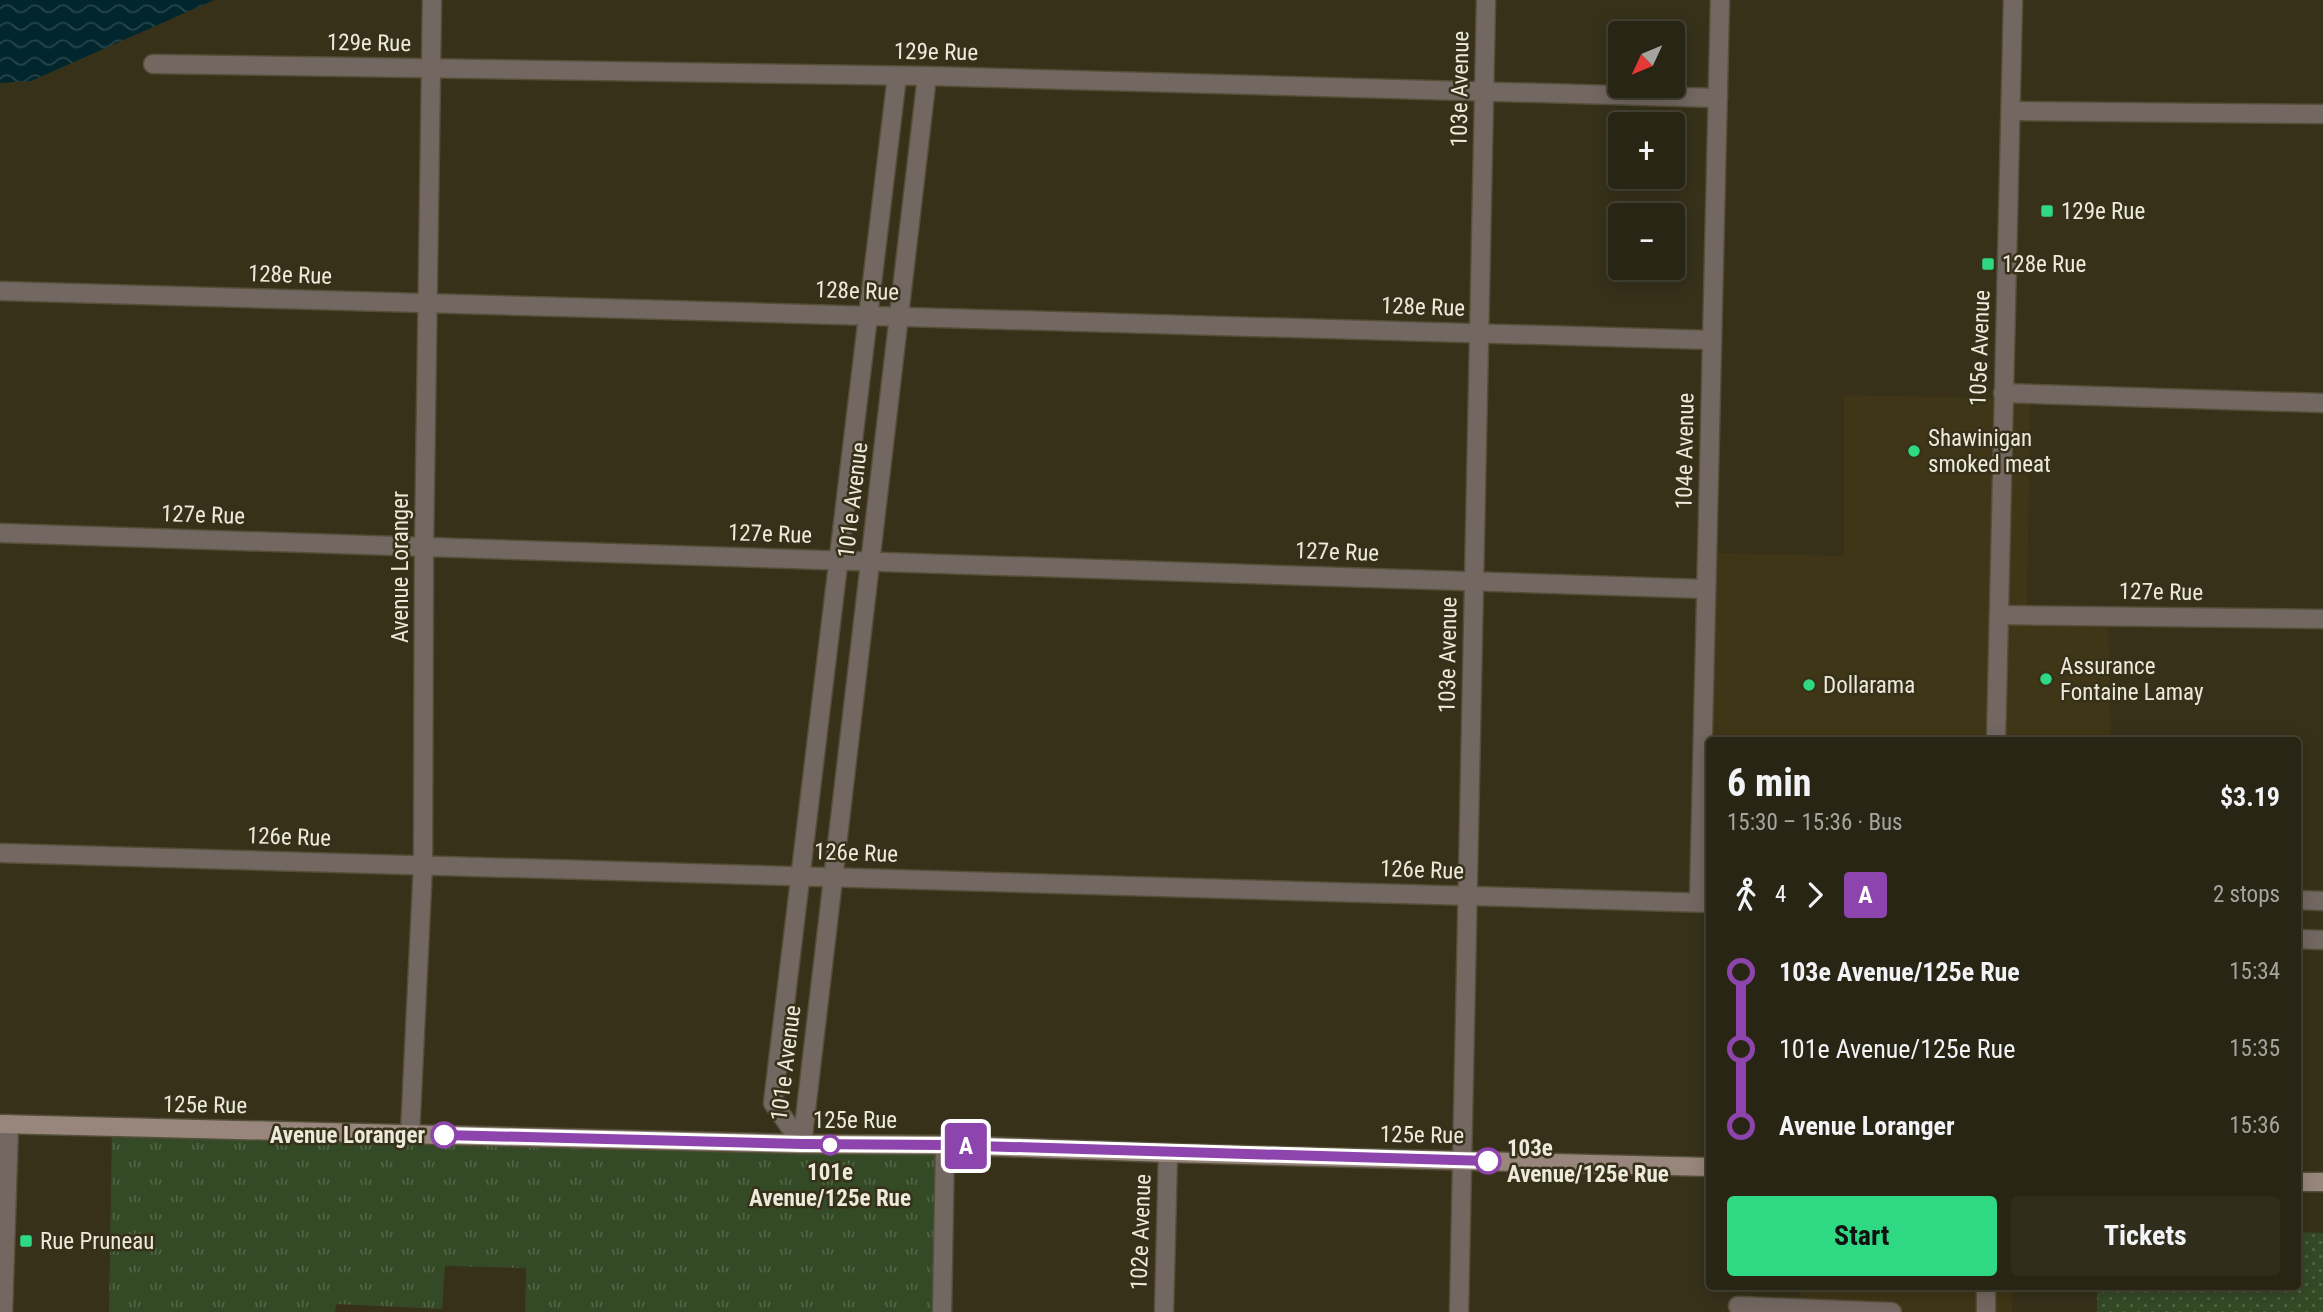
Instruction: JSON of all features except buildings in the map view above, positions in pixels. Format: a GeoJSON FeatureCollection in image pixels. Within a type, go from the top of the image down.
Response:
{"type":"FeatureCollection","features":[{"type":"Feature","properties":{"kind":"main road","name":"125e Rue"},"geometry":{"type":"LineString","coordinates":[[5,1124],[802,1144],[945,1145],[1706,1167]]}},
{"type":"Feature","properties":{"kind":"main road"},"geometry":{"type":"LineString","coordinates":[[2301,1182],[2323,1182]]}},
{"type":"Feature","properties":{"kind":"street","name":"Avenue Loranger"},"geometry":{"type":"LineString","coordinates":[[410,1134],[423,865],[424,547],[432,0]]}},
{"type":"Feature","properties":{"kind":"street","name":"103e Avenue"},"geometry":{"type":"LineString","coordinates":[[1459,1312],[1486,0]]}},
{"type":"Feature","properties":{"kind":"street","name":"104e Avenue"},"geometry":{"type":"LineString","coordinates":[[1704,902],[1706,589],[1720,0]]}},
{"type":"Feature","properties":{"kind":"street","name":"105e Avenue"},"geometry":{"type":"LineString","coordinates":[[1996,737],[2013,0]]}},
{"type":"Feature","properties":{"kind":"street","name":"129e Rue"},"geometry":{"type":"LineString","coordinates":[[153,64],[927,76],[1718,98]]}},
{"type":"Feature","properties":{"kind":"street","name":"101e Avenue"},"geometry":{"type":"LineString","coordinates":[[802,1144],[773,1103],[897,76]]}},
{"type":"Feature","properties":{"kind":"street","name":"101e Avenue"},"geometry":{"type":"LineString","coordinates":[[802,1144],[927,76]]}},
{"type":"Feature","properties":{"kind":"street"},"geometry":{"type":"LineString","coordinates":[[2012,111],[2323,114]]}},
{"type":"Feature","properties":{"kind":"street","name":"128e Rue"},"geometry":{"type":"LineString","coordinates":[[0,291],[1712,340]]}},
{"type":"Feature","properties":{"kind":"street"},"geometry":{"type":"LineString","coordinates":[[2003,393],[2323,403]]}},
{"type":"Feature","properties":{"kind":"street","name":"127e Rue"},"geometry":{"type":"LineString","coordinates":[[0,533],[1706,589]]}},
{"type":"Feature","properties":{"kind":"street","name":"127e Rue"},"geometry":{"type":"LineString","coordinates":[[1999,615],[2323,619]]}},
{"type":"Feature","properties":{"kind":"street","name":"126e Rue"},"geometry":{"type":"LineString","coordinates":[[0,853],[1704,902]]}},
{"type":"Feature","properties":{"kind":"street"},"geometry":{"type":"LineString","coordinates":[[2301,900],[2323,901]]}},
{"type":"Feature","properties":{"kind":"street"},"geometry":{"type":"LineString","coordinates":[[2301,939],[2323,940]]}},
{"type":"Feature","properties":{"kind":"street"},"geometry":{"type":"LineString","coordinates":[[3,1312],[5,1124]]}},
{"type":"Feature","properties":{"kind":"street"},"geometry":{"type":"LineString","coordinates":[[942,1312],[945,1145]]}},
{"type":"Feature","properties":{"kind":"street","name":"102e Avenue"},"geometry":{"type":"LineString","coordinates":[[1164,1312],[1168,1153]]}},
{"type":"Feature","properties":{"kind":"street"},"geometry":{"type":"LineString","coordinates":[[1986,1290],[1986,1312]]}},
{"type":"Feature","properties":{"kind":"street"},"geometry":{"type":"LineString","coordinates":[[1738,1306],[1892,1312]]}},
{"type":"Feature","properties":{"kind":"shaded area"},"geometry":{"type":"Polygon","coordinates":[[[1844,395],[1986,398],[2030,403],[2027,615],[2108,616],[2111,737],[1710,737],[1707,553],[1844,556],[1844,395]]]}},
{"type":"Feature","properties":{"kind":"shaded area"},"geometry":{"type":"Polygon","coordinates":[[[1801,1290],[2013,1290],[2012,1312],[1858,1312],[1800,1308],[1801,1290]]]}},
{"type":"Feature","properties":{"kind":"green space"},"geometry":{"type":"Polygon","coordinates":[[[112,1127],[945,1145],[942,1312],[525,1312],[526,1268],[445,1266],[442,1309],[336,1304],[335,1312],[109,1312],[112,1127]]]}},
{"type":"Feature","properties":{"kind":"green space"},"geometry":{"type":"Polygon","coordinates":[[[2301,1232],[2323,1233],[2323,1312],[2097,1312],[2097,1290],[2301,1290],[2301,1232]]]}},
{"type":"Feature","properties":{"kind":"water"},"geometry":{"type":"Polygon","coordinates":[[[0,0],[214,0],[31,81],[0,83],[0,0]]]}},
{"type":"Feature","properties":{"kind":"bus line","name":"A"},"geometry":{"type":"LineString","coordinates":[[444,1135],[945,1145],[1488,1161]]}},
{"type":"Feature","properties":{"kind":"place","name":"129e Rue"},"geometry":{"type":"Point","coordinates":[2047,211]}},
{"type":"Feature","properties":{"kind":"place","name":"128e Rue"},"geometry":{"type":"Point","coordinates":[1988,264]}},
{"type":"Feature","properties":{"kind":"place","name":"Shawinigan smoked meat"},"geometry":{"type":"Point","coordinates":[1914,451]}},
{"type":"Feature","properties":{"kind":"place","name":"Assurance Fontaine Lamay"},"geometry":{"type":"Point","coordinates":[2046,679]}},
{"type":"Feature","properties":{"kind":"place","name":"Dollarama"},"geometry":{"type":"Point","coordinates":[1809,685]}},
{"type":"Feature","properties":{"kind":"place","name":"Avenue Loranger"},"geometry":{"type":"Point","coordinates":[444,1135]}},
{"type":"Feature","properties":{"kind":"place","name":"101e Avenue/125e Rue"},"geometry":{"type":"Point","coordinates":[830,1145]}},
{"type":"Feature","properties":{"kind":"place","name":"103e Avenue/125e Rue"},"geometry":{"type":"Point","coordinates":[1488,1161]}},
{"type":"Feature","properties":{"kind":"place","name":"Rue Pruneau"},"geometry":{"type":"Point","coordinates":[26,1241]}}]}
